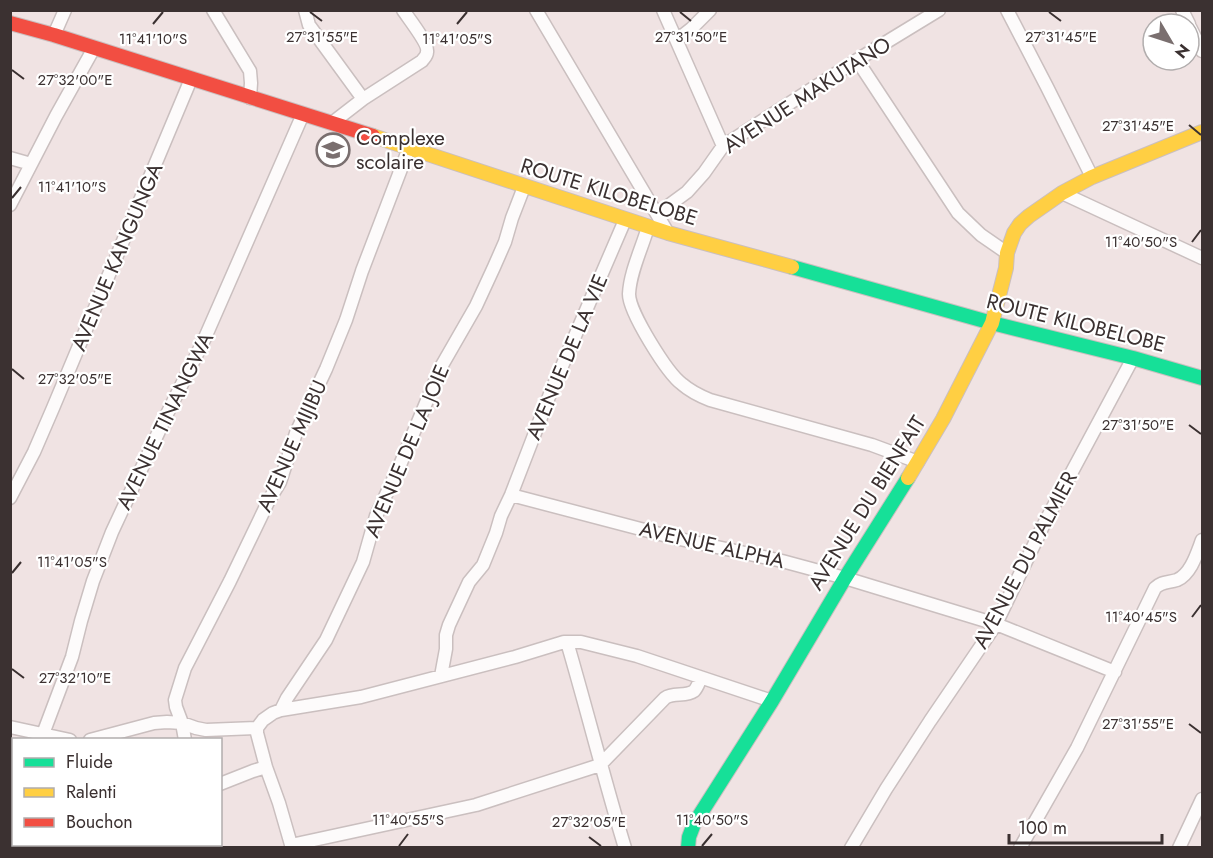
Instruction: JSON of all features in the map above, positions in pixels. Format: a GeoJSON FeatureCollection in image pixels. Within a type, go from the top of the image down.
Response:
{"type":"FeatureCollection","features":[{"type":"Feature","properties":{"kind":"street"},"geometry":{"type":"LineString","coordinates":[[54,35],[65,10]]}},
{"type":"Feature","properties":{"kind":"street"},"geometry":{"type":"LineString","coordinates":[[213,10],[250,71],[250,98]]}},
{"type":"Feature","properties":{"kind":"street"},"geometry":{"type":"LineString","coordinates":[[305,10],[309,25],[363,99]]}},
{"type":"Feature","properties":{"kind":"street"},"geometry":{"type":"LineString","coordinates":[[332,123],[363,99],[422,61],[427,55],[428,49],[403,10]]}},
{"type":"Feature","properties":{"kind":"street"},"geometry":{"type":"LineString","coordinates":[[536,10],[668,233]]}},
{"type":"Feature","properties":{"kind":"street"},"geometry":{"type":"LineString","coordinates":[[663,10],[723,146]]}},
{"type":"Feature","properties":{"kind":"street"},"geometry":{"type":"LineString","coordinates":[[676,40],[710,10]]}},
{"type":"Feature","properties":{"kind":"street","name":"AVENUE MAKUTANO"},"geometry":{"type":"LineString","coordinates":[[657,214],[687,192],[723,146],[856,60],[939,10]]}},
{"type":"Feature","properties":{"kind":"street"},"geometry":{"type":"LineString","coordinates":[[1007,10],[1092,177]]}},
{"type":"Feature","properties":{"kind":"street","name":"ROUTE KILOBELOBE"},"geometry":{"type":"LineString","coordinates":[[10,23],[332,123],[524,188],[668,233],[992,323],[1203,378]]}},
{"type":"Feature","properties":{"kind":"street"},"geometry":{"type":"LineString","coordinates":[[10,205],[94,48]]}},
{"type":"Feature","properties":{"kind":"street"},"geometry":{"type":"LineString","coordinates":[[856,60],[958,213],[981,235],[1007,253]]}},
{"type":"Feature","properties":{"kind":"street","name":"AVENUE KANGUNGA"},"geometry":{"type":"LineString","coordinates":[[10,498],[34,452],[53,408],[190,79]]}},
{"type":"Feature","properties":{"kind":"street","name":"AVENUE TINANGWA"},"geometry":{"type":"LineString","coordinates":[[43,734],[72,657],[93,581],[112,532],[204,340],[303,114]]}},
{"type":"Feature","properties":{"kind":"street","name":"AVENUE DU BIENFAIT"},"geometry":{"type":"LineString","coordinates":[[688,848],[694,824],[943,419],[992,323],[1006,268],[1007,253],[1020,224],[1062,193],[1092,177],[1203,132]]}},
{"type":"Feature","properties":{"kind":"street","name":"AVENUE MIJIBU"},"geometry":{"type":"LineString","coordinates":[[185,738],[175,700],[185,668],[280,482],[296,433],[346,320],[362,271],[409,148]]}},
{"type":"Feature","properties":{"kind":"street"},"geometry":{"type":"LineString","coordinates":[[10,158],[31,164]]}},
{"type":"Feature","properties":{"kind":"street","name":"AVENUE DE LA JOIE"},"geometry":{"type":"LineString","coordinates":[[281,710],[326,640],[363,562],[376,516],[441,367],[476,306],[494,267],[524,188]]}},
{"type":"Feature","properties":{"kind":"street"},"geometry":{"type":"LineString","coordinates":[[1062,193],[1203,258]]}},
{"type":"Feature","properties":{"kind":"street","name":"AVENUE DE LA VIE"},"geometry":{"type":"LineString","coordinates":[[441,676],[449,625],[469,582],[483,565],[550,394],[625,220]]}},
{"type":"Feature","properties":{"kind":"street"},"geometry":{"type":"LineString","coordinates":[[648,227],[630,286],[629,300],[633,312],[652,345],[672,375],[682,384],[710,400],[872,445],[918,462]]}},
{"type":"Feature","properties":{"kind":"street","name":"AVENUE DU PALMIER"},"geometry":{"type":"LineString","coordinates":[[851,848],[911,750],[996,624],[1044,524],[1133,358]]}},
{"type":"Feature","properties":{"kind":"street","name":"AVENUE ALPHA"},"geometry":{"type":"LineString","coordinates":[[511,495],[675,538],[782,561],[845,578],[996,624],[1115,672]]}},
{"type":"Feature","properties":{"kind":"street"},"geometry":{"type":"LineString","coordinates":[[1020,848],[1077,748],[1155,588],[1182,576],[1203,540]]}},
{"type":"Feature","properties":{"kind":"street"},"geometry":{"type":"LineString","coordinates":[[567,642],[625,848]]}},
{"type":"Feature","properties":{"kind":"street","name":"AVENUE DE LA JOIE"},"geometry":{"type":"LineString","coordinates":[[257,728],[267,716],[281,710],[361,697],[567,642],[581,642],[637,656],[771,701]]}},
{"type":"Feature","properties":{"kind":"street"},"geometry":{"type":"LineString","coordinates":[[98,738],[154,723],[167,722],[206,729],[257,728],[266,767],[279,802],[291,846],[476,805],[600,765],[665,698],[670,694],[691,693],[701,678]]}},
{"type":"Feature","properties":{"kind":"street"},"geometry":{"type":"LineString","coordinates":[[10,727],[61,738]]}},
{"type":"Feature","properties":{"kind":"street"},"geometry":{"type":"LineString","coordinates":[[222,783],[266,767]]}},
{"type":"Feature","properties":{"kind":"street"},"geometry":{"type":"LineString","coordinates":[[1179,848],[1203,799]]}},
{"type":"Feature","properties":{"kind":"traffic: fast"},"geometry":{"type":"LineString","coordinates":[[792,267],[1202,378]]}},
{"type":"Feature","properties":{"kind":"traffic: fast"},"geometry":{"type":"LineString","coordinates":[[688,848],[694,824],[908,478]]}},
{"type":"Feature","properties":{"kind":"traffic: slow"},"geometry":{"type":"LineString","coordinates":[[908,478],[943,419],[992,323],[1006,268],[1007,253],[1020,224],[1062,193],[1092,177],[1202,132]]}},
{"type":"Feature","properties":{"kind":"traffic: slow"},"geometry":{"type":"LineString","coordinates":[[373,136],[668,233],[792,267]]}},
{"type":"Feature","properties":{"kind":"traffic: jam"},"geometry":{"type":"LineString","coordinates":[[10,23],[373,136]]}},
{"type":"Feature","properties":{"kind":"place","name":"Complexe scolaire"},"geometry":{"type":"Point","coordinates":[333,150]}}]}
